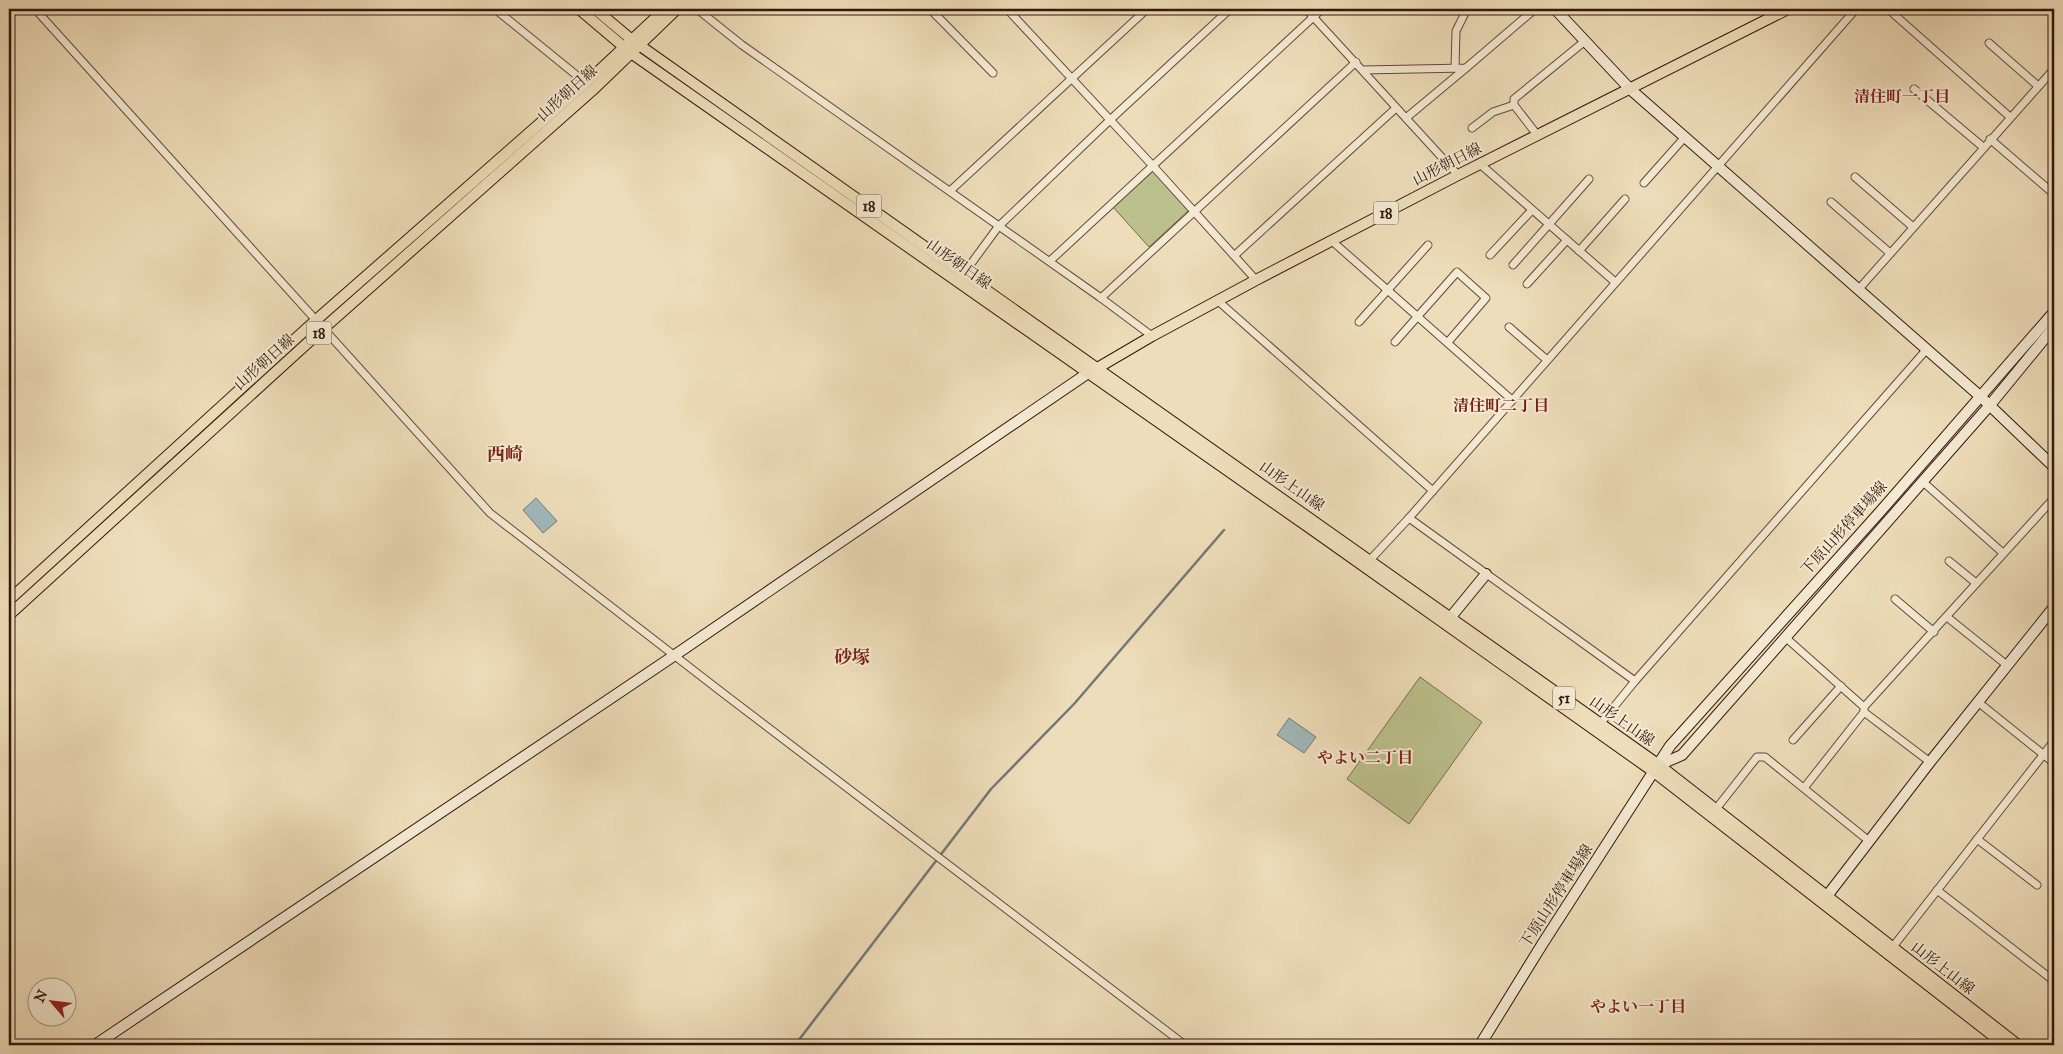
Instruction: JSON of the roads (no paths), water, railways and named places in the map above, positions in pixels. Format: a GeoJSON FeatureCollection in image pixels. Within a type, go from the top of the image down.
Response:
{"type":"FeatureCollection","features":[{"type":"Feature","properties":{"kind":"main road"},"geometry":{"type":"LineString","coordinates":[[579,9],[632,46]]}},
{"type":"Feature","properties":{"kind":"main road"},"geometry":{"type":"LineString","coordinates":[[594,9],[632,46]]}},
{"type":"Feature","properties":{"kind":"main road"},"geometry":{"type":"LineString","coordinates":[[632,46],[666,9]]}},
{"type":"Feature","properties":{"kind":"main road"},"geometry":{"type":"LineString","coordinates":[[632,46],[677,9]]}},
{"type":"Feature","properties":{"kind":"main road","name":"山形朝日線"},"geometry":{"type":"LineString","coordinates":[[961,277],[1088,373],[1217,300],[1458,174],[1538,136],[1788,9]]}},
{"type":"Feature","properties":{"kind":"main road","name":"山形朝日線"},"geometry":{"type":"LineString","coordinates":[[9,600],[315,321],[586,83],[632,46]]}},
{"type":"Feature","properties":{"kind":"main road","name":"山形朝日線"},"geometry":{"type":"LineString","coordinates":[[632,46],[961,277],[1098,368]]}},
{"type":"Feature","properties":{"kind":"main road","name":"山形朝日線"},"geometry":{"type":"LineString","coordinates":[[9,615],[324,328],[595,88],[632,46]]}},
{"type":"Feature","properties":{"kind":"main road","name":"山形上山線"},"geometry":{"type":"LineString","coordinates":[[1098,368],[1600,724],[2005,1045]]}},
{"type":"Feature","properties":{"kind":"main road","name":"山形上山線"},"geometry":{"type":"LineString","coordinates":[[1088,373],[1716,809],[2018,1045]]}},
{"type":"Feature","properties":{"kind":"street"},"geometry":{"type":"LineString","coordinates":[[35,9],[490,513],[943,862],[1185,1045]]}},
{"type":"Feature","properties":{"kind":"street"},"geometry":{"type":"LineString","coordinates":[[495,9],[586,83]]}},
{"type":"Feature","properties":{"kind":"street"},"geometry":{"type":"LineString","coordinates":[[697,9],[742,45],[998,227],[1050,261],[1152,336]]}},
{"type":"Feature","properties":{"kind":"street"},"geometry":{"type":"LineString","coordinates":[[930,9],[993,73]]}},
{"type":"Feature","properties":{"kind":"street"},"geometry":{"type":"LineString","coordinates":[[1007,9],[1194,210],[1256,280]]}},
{"type":"Feature","properties":{"kind":"street"},"geometry":{"type":"LineString","coordinates":[[950,192],[1147,9]]}},
{"type":"Feature","properties":{"kind":"street"},"geometry":{"type":"LineString","coordinates":[[961,277],[998,227],[1230,9]]}},
{"type":"Feature","properties":{"kind":"street"},"geometry":{"type":"LineString","coordinates":[[1306,9],[1458,174]]}},
{"type":"Feature","properties":{"kind":"street"},"geometry":{"type":"LineString","coordinates":[[1050,261],[1322,9]]}},
{"type":"Feature","properties":{"kind":"street"},"geometry":{"type":"LineString","coordinates":[[1407,9],[1415,9]]}},
{"type":"Feature","properties":{"kind":"street"},"geometry":{"type":"LineString","coordinates":[[1455,68],[1456,31],[1468,9]]}},
{"type":"Feature","properties":{"kind":"street"},"geometry":{"type":"LineString","coordinates":[[1521,9],[1532,11]]}},
{"type":"Feature","properties":{"kind":"street"},"geometry":{"type":"LineString","coordinates":[[1555,9],[1630,89],[1990,405],[2054,467]]}},
{"type":"Feature","properties":{"kind":"street"},"geometry":{"type":"LineString","coordinates":[[1370,560],[1856,9]]}},
{"type":"Feature","properties":{"kind":"street"},"geometry":{"type":"LineString","coordinates":[[1888,9],[2010,117]]}},
{"type":"Feature","properties":{"kind":"street"},"geometry":{"type":"LineString","coordinates":[[1406,118],[1532,11]]}},
{"type":"Feature","properties":{"kind":"street"},"geometry":{"type":"LineString","coordinates":[[1538,136],[1514,105],[1514,99],[1585,41]]}},
{"type":"Feature","properties":{"kind":"street"},"geometry":{"type":"LineString","coordinates":[[1989,43],[2038,86]]}},
{"type":"Feature","properties":{"kind":"street"},"geometry":{"type":"LineString","coordinates":[[1101,298],[1356,62]]}},
{"type":"Feature","properties":{"kind":"street"},"geometry":{"type":"LineString","coordinates":[[1364,70],[1466,68]]}},
{"type":"Feature","properties":{"kind":"street"},"geometry":{"type":"LineString","coordinates":[[1858,290],[2054,69]]}},
{"type":"Feature","properties":{"kind":"street"},"geometry":{"type":"LineString","coordinates":[[1914,89],[1983,147]]}},
{"type":"Feature","properties":{"kind":"street"},"geometry":{"type":"LineString","coordinates":[[1472,128],[1493,112],[1514,105]]}},
{"type":"Feature","properties":{"kind":"street"},"geometry":{"type":"LineString","coordinates":[[1235,256],[1396,108]]}},
{"type":"Feature","properties":{"kind":"street"},"geometry":{"type":"LineString","coordinates":[[1644,183],[1684,138]]}},
{"type":"Feature","properties":{"kind":"street"},"geometry":{"type":"LineString","coordinates":[[1990,139],[2054,194]]}},
{"type":"Feature","properties":{"kind":"street"},"geometry":{"type":"LineString","coordinates":[[1480,164],[1615,282]]}},
{"type":"Feature","properties":{"kind":"street"},"geometry":{"type":"LineString","coordinates":[[1855,177],[1913,228]]}},
{"type":"Feature","properties":{"kind":"street"},"geometry":{"type":"LineString","coordinates":[[1513,265],[1590,179]]}},
{"type":"Feature","properties":{"kind":"street"},"geometry":{"type":"LineString","coordinates":[[1579,251],[1625,200]]}},
{"type":"Feature","properties":{"kind":"street"},"geometry":{"type":"LineString","coordinates":[[1831,202],[1890,253]]}},
{"type":"Feature","properties":{"kind":"street"},"geometry":{"type":"LineString","coordinates":[[1490,255],[1532,210]]}},
{"type":"Feature","properties":{"kind":"street"},"geometry":{"type":"LineString","coordinates":[[1527,284],[1567,240]]}},
{"type":"Feature","properties":{"kind":"street"},"geometry":{"type":"LineString","coordinates":[[1332,241],[1512,400]]}},
{"type":"Feature","properties":{"kind":"street"},"geometry":{"type":"LineString","coordinates":[[1359,322],[1428,245]]}},
{"type":"Feature","properties":{"kind":"street"},"geometry":{"type":"LineString","coordinates":[[1395,342],[1457,272],[1486,298],[1448,342]]}},
{"type":"Feature","properties":{"kind":"street"},"geometry":{"type":"LineString","coordinates":[[1217,300],[1433,490]]}},
{"type":"Feature","properties":{"kind":"street","name":"下原山形停車場線"},"geometry":{"type":"LineString","coordinates":[[1480,1045],[1543,943],[1670,746],[1981,397],[2054,312]]}},
{"type":"Feature","properties":{"kind":"street"},"geometry":{"type":"LineString","coordinates":[[1509,327],[1547,360]]}},
{"type":"Feature","properties":{"kind":"street","name":"下原山形停車場線"},"geometry":{"type":"LineString","coordinates":[[1656,768],[1682,755],[1990,405],[2054,328]]}},
{"type":"Feature","properties":{"kind":"street"},"geometry":{"type":"LineString","coordinates":[[1600,724],[1635,681],[1926,349]]}},
{"type":"Feature","properties":{"kind":"street"},"geometry":{"type":"LineString","coordinates":[[95,1045],[675,655],[1088,373]]}},
{"type":"Feature","properties":{"kind":"street"},"geometry":{"type":"LineString","coordinates":[[1922,481],[2003,553]]}},
{"type":"Feature","properties":{"kind":"street"},"geometry":{"type":"LineString","coordinates":[[1804,788],[1864,709],[2054,498]]}},
{"type":"Feature","properties":{"kind":"street"},"geometry":{"type":"LineString","coordinates":[[1409,518],[1635,681]]}},
{"type":"Feature","properties":{"kind":"street"},"geometry":{"type":"LineString","coordinates":[[1949,561],[1976,584]]}},
{"type":"Feature","properties":{"kind":"street"},"geometry":{"type":"LineString","coordinates":[[1450,618],[1486,574]]}},
{"type":"Feature","properties":{"kind":"street"},"geometry":{"type":"LineString","coordinates":[[1895,598],[1934,632]]}},
{"type":"Feature","properties":{"kind":"street"},"geometry":{"type":"LineString","coordinates":[[1827,896],[1930,762],[2054,607]]}},
{"type":"Feature","properties":{"kind":"street"},"geometry":{"type":"LineString","coordinates":[[1947,617],[2008,666]]}},
{"type":"Feature","properties":{"kind":"street"},"geometry":{"type":"LineString","coordinates":[[1785,637],[1841,686],[1864,709],[1930,762]]}},
{"type":"Feature","properties":{"kind":"street"},"geometry":{"type":"LineString","coordinates":[[1793,740],[1841,686]]}},
{"type":"Feature","properties":{"kind":"street"},"geometry":{"type":"LineString","coordinates":[[1978,702],[2054,763]]}},
{"type":"Feature","properties":{"kind":"street"},"geometry":{"type":"LineString","coordinates":[[1892,948],[2054,741]]}},
{"type":"Feature","properties":{"kind":"street"},"geometry":{"type":"LineString","coordinates":[[1716,809],[1757,757],[1765,757],[1869,841]]}},
{"type":"Feature","properties":{"kind":"street"},"geometry":{"type":"LineString","coordinates":[[1977,839],[2037,885]]}},
{"type":"Feature","properties":{"kind":"street"},"geometry":{"type":"LineString","coordinates":[[1937,890],[2054,981]]}},
{"type":"Feature","properties":{"kind":"water"},"geometry":{"type":"Polygon","coordinates":[[[536,498],[557,521],[543,533],[523,510],[536,498]]]}},
{"type":"Feature","properties":{"kind":"water"},"geometry":{"type":"Polygon","coordinates":[[[1289,718],[1316,737],[1304,753],[1277,735],[1289,718]]]}},
{"type":"Feature","properties":{"kind":"waterway"},"geometry":{"type":"LineString","coordinates":[[795,1045],[991,789],[1074,704],[1224,530]]}},
{"type":"Feature","properties":{"kind":"district","name":"清住町一丁目"},"geometry":{"type":"Point","coordinates":[1902,96]}},
{"type":"Feature","properties":{"kind":"district","name":"清住町二丁目"},"geometry":{"type":"Point","coordinates":[1501,405]}},
{"type":"Feature","properties":{"kind":"district","name":"西崎"},"geometry":{"type":"Point","coordinates":[505,454]}},
{"type":"Feature","properties":{"kind":"district","name":"砂塚"},"geometry":{"type":"Point","coordinates":[852,657]}},
{"type":"Feature","properties":{"kind":"district","name":"やよい二丁目"},"geometry":{"type":"Point","coordinates":[1365,757]}},
{"type":"Feature","properties":{"kind":"district","name":"やよい一丁目"},"geometry":{"type":"Point","coordinates":[1638,1006]}}]}
